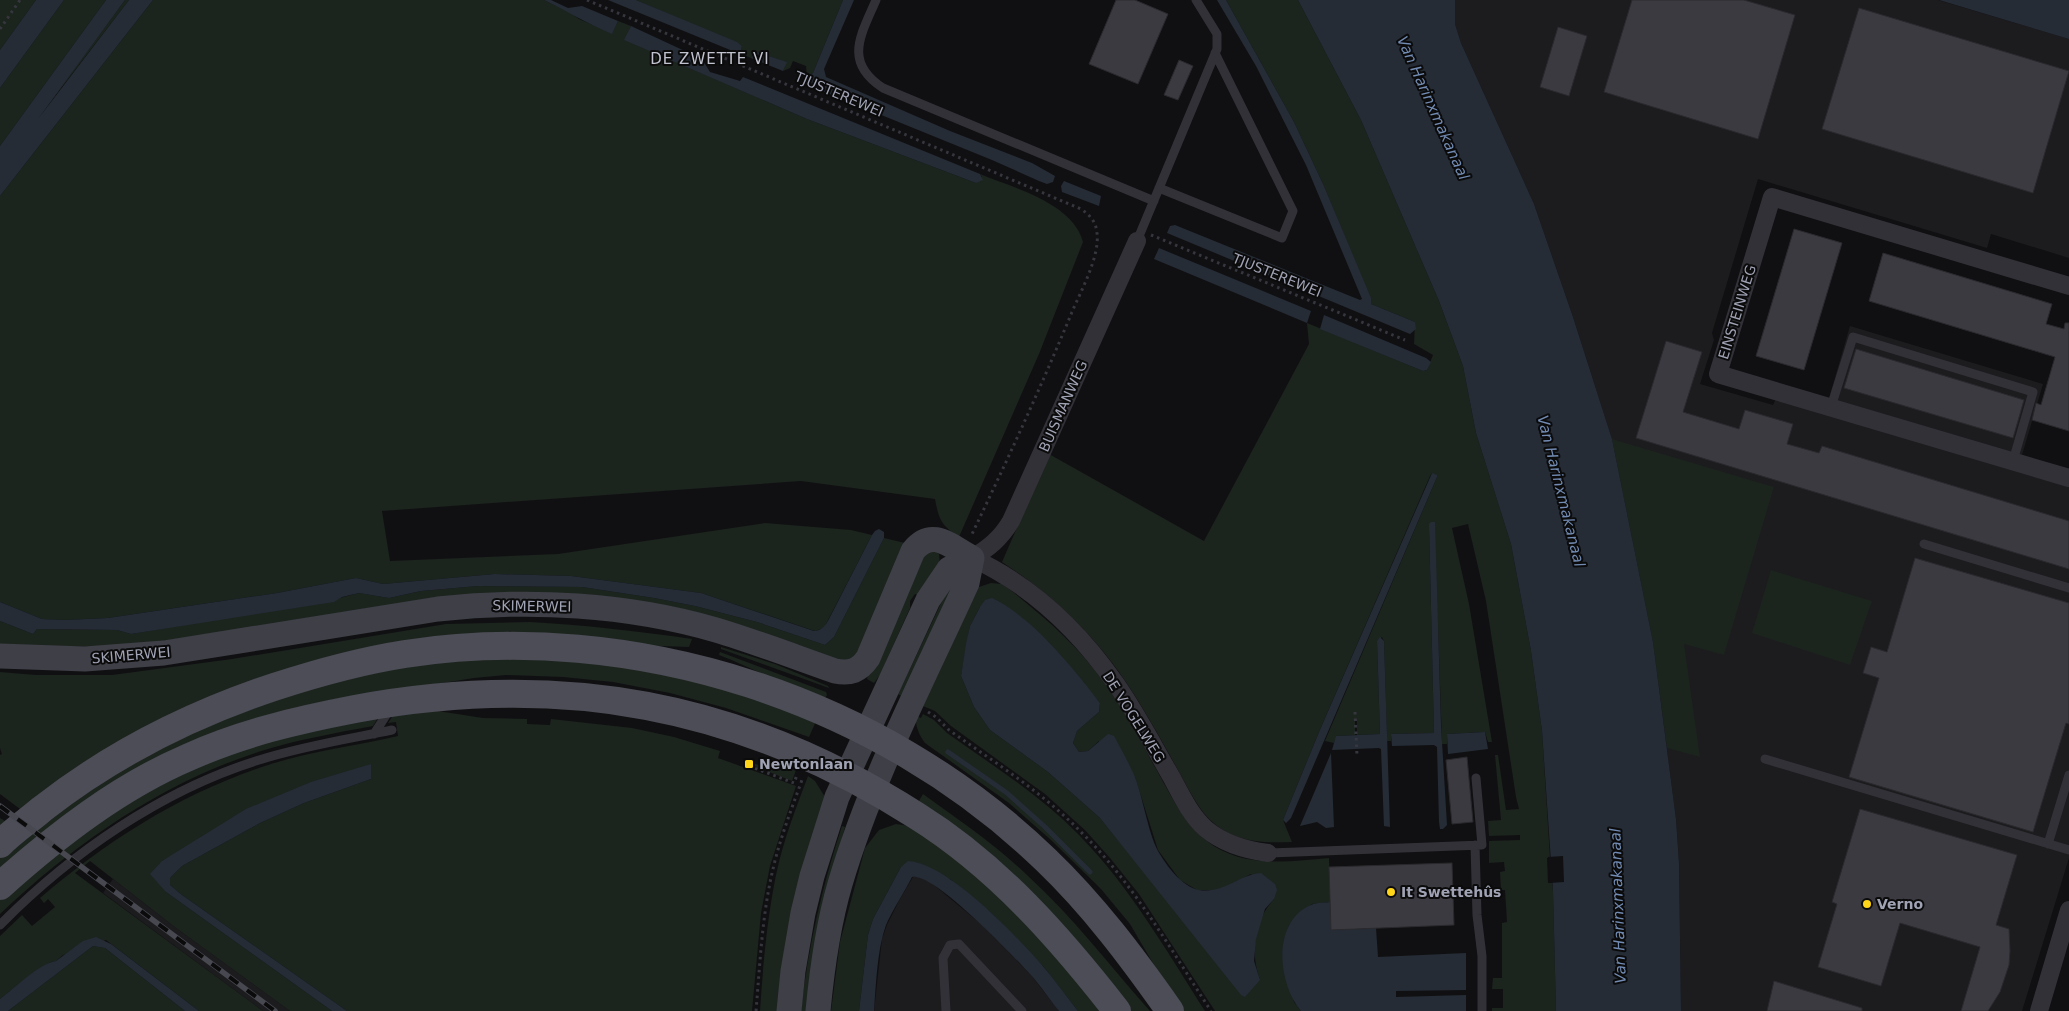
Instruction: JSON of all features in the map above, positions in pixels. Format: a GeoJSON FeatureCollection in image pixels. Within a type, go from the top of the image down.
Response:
{"type":"FeatureCollection","features":[{"type":"Feature","properties":{"kind":"main road"},"geometry":{"type":"LineString","coordinates":[[0,844],[60,795],[98,769],[180,724],[229,702],[355,663],[405,654],[502,646],[580,648],[669,662],[755,686],[828,713],[892,746],[942,777],[992,814],[1044,858],[1082,896],[1115,935],[1170,1011]]}},
{"type":"Feature","properties":{"kind":"main road"},"geometry":{"type":"LineString","coordinates":[[0,886],[34,856],[86,816],[149,777],[188,757],[242,735],[312,717],[395,702],[448,696],[488,693],[552,694],[614,700],[658,708],[742,730],[811,757],[873,789],[919,817],[960,847],[1010,890],[1046,925],[1117,1011]]}},
{"type":"Feature","properties":{"kind":"street","name":"EINSTEINWEG"},"geometry":{"type":"LineString","coordinates":[[2069,286],[1772,197],[1718,374],[2069,478]]}},
{"type":"Feature","properties":{"kind":"street","name":"BUISMANWEG"},"geometry":{"type":"LineString","coordinates":[[847,775],[920,614],[938,583],[949,569],[991,546],[1005,532],[1011,521],[1139,236]]}},
{"type":"Feature","properties":{"kind":"street","name":"SKIMERWEI"},"geometry":{"type":"LineString","coordinates":[[0,656],[53,659],[164,653],[470,605],[567,605],[641,614],[715,630],[845,673],[857,670],[868,658],[913,551],[920,542],[928,538],[936,539],[972,558]]}},
{"type":"Feature","properties":{"kind":"street"},"geometry":{"type":"LineString","coordinates":[[818,1011],[829,933],[840,886],[873,789],[968,583],[972,558]]}},
{"type":"Feature","properties":{"kind":"street","name":"DE VOGELWEG"},"geometry":{"type":"LineString","coordinates":[[972,558],[1002,573],[1043,603],[1099,660],[1132,707],[1185,802],[1205,828],[1232,845],[1268,853]]}},
{"type":"Feature","properties":{"kind":"street"},"geometry":{"type":"LineString","coordinates":[[789,1011],[797,942],[812,876],[831,812],[847,775]]}},
{"type":"Feature","properties":{"kind":"street"},"geometry":{"type":"LineString","coordinates":[[2039,1011],[2064,946],[2069,910]]}},
{"type":"Feature","properties":{"kind":"lane"},"geometry":{"type":"LineString","coordinates":[[876,0],[862,33],[858,50],[862,69],[870,79],[883,88],[1154,201]]}},
{"type":"Feature","properties":{"kind":"lane"},"geometry":{"type":"LineString","coordinates":[[1139,236],[1218,42],[1217,34],[1196,0]]}},
{"type":"Feature","properties":{"kind":"lane"},"geometry":{"type":"LineString","coordinates":[[1160,188],[1282,238],[1293,211],[1215,53]]}},
{"type":"Feature","properties":{"kind":"lane"},"geometry":{"type":"LineString","coordinates":[[1831,407],[1853,337],[2033,392],[2012,461]]}},
{"type":"Feature","properties":{"kind":"lane"},"geometry":{"type":"LineString","coordinates":[[1924,544],[2069,588]]}},
{"type":"Feature","properties":{"kind":"lane"},"geometry":{"type":"LineString","coordinates":[[374,734],[395,702]]}},
{"type":"Feature","properties":{"kind":"lane"},"geometry":{"type":"LineString","coordinates":[[0,924],[85,851],[137,817],[193,786],[258,760],[322,743],[392,730]]}},
{"type":"Feature","properties":{"kind":"lane"},"geometry":{"type":"LineString","coordinates":[[1765,759],[2069,850]]}},
{"type":"Feature","properties":{"kind":"lane"},"geometry":{"type":"LineString","coordinates":[[2048,844],[2069,775]]}},
{"type":"Feature","properties":{"kind":"lane"},"geometry":{"type":"LineString","coordinates":[[1268,853],[1482,845],[1476,778]]}},
{"type":"Feature","properties":{"kind":"lane"},"geometry":{"type":"LineString","coordinates":[[1475,845],[1477,915],[1482,956],[1482,1011]]}},
{"type":"Feature","properties":{"kind":"lane"},"geometry":{"type":"LineString","coordinates":[[946,1011],[943,958],[950,945],[959,944],[1022,1011]]}},
{"type":"Feature","properties":{"kind":"path"},"geometry":{"type":"LineString","coordinates":[[0,29],[20,0]]}},
{"type":"Feature","properties":{"kind":"path","name":"TJUSTEREWEI"},"geometry":{"type":"LineString","coordinates":[[587,0],[1082,209],[1091,216],[1098,234],[1096,249],[1086,280],[1046,374],[969,539],[972,558]]}},
{"type":"Feature","properties":{"kind":"path","name":"TJUSTEREWEI"},"geometry":{"type":"LineString","coordinates":[[1139,236],[1405,340]]}},
{"type":"Feature","properties":{"kind":"path"},"geometry":{"type":"LineString","coordinates":[[923,709],[936,717],[949,730],[1043,797],[1082,832],[1135,896],[1211,1011]]}},
{"type":"Feature","properties":{"kind":"path"},"geometry":{"type":"LineString","coordinates":[[1355,712],[1357,754]]}},
{"type":"Feature","properties":{"kind":"path"},"geometry":{"type":"LineString","coordinates":[[749,766],[800,785],[773,870],[764,922],[756,1011]]}},
{"type":"Feature","properties":{"kind":"path"},"geometry":{"type":"LineString","coordinates":[[794,783],[798,771]]}},
{"type":"Feature","properties":{"kind":"shaded area"},"geometry":{"type":"Polygon","coordinates":[[[0,0],[36,0],[0,50],[0,0]]]}},
{"type":"Feature","properties":{"kind":"shaded area"},"geometry":{"type":"Polygon","coordinates":[[[64,0],[106,0],[0,146],[0,88],[64,0]]]}},
{"type":"Feature","properties":{"kind":"shaded area"},"geometry":{"type":"Polygon","coordinates":[[[125,0],[129,0],[38,118],[125,0]]]}},
{"type":"Feature","properties":{"kind":"shaded area"},"geometry":{"type":"Polygon","coordinates":[[[153,0],[544,0],[579,19],[612,33],[618,21],[631,26],[625,40],[807,119],[976,183],[982,177],[980,174],[1025,191],[1055,207],[1077,228],[1083,242],[1039,354],[959,537],[948,529],[942,521],[935,499],[801,481],[382,511],[390,561],[558,554],[765,523],[851,530],[872,535],[824,628],[815,631],[701,593],[571,576],[495,574],[383,584],[356,578],[277,593],[108,618],[65,620],[42,619],[0,602],[0,196],[153,0]]]}},
{"type":"Feature","properties":{"kind":"shaded area"},"geometry":{"type":"Polygon","coordinates":[[[636,0],[843,0],[813,73],[807,77],[806,66],[793,61],[790,68],[783,71],[786,62],[754,51],[751,58],[740,54],[742,46],[636,0]]]}},
{"type":"Feature","properties":{"kind":"shaded area"},"geometry":{"type":"Polygon","coordinates":[[[1226,0],[1298,0],[1361,120],[1439,301],[1463,366],[1476,433],[1511,544],[1531,651],[1542,731],[1550,857],[1547,858],[1548,883],[1552,883],[1553,891],[1556,1011],[1492,1011],[1492,1008],[1503,1008],[1503,989],[1492,989],[1493,978],[1502,978],[1502,923],[1507,922],[1505,890],[1501,890],[1500,872],[1505,871],[1504,862],[1489,863],[1489,841],[1520,840],[1520,835],[1489,836],[1488,821],[1501,820],[1495,755],[1498,755],[1506,810],[1519,809],[1486,601],[1468,524],[1452,528],[1469,604],[1492,742],[1488,742],[1485,732],[1447,734],[1447,744],[1442,744],[1438,627],[1429,524],[1434,733],[1391,734],[1391,741],[1387,741],[1384,641],[1382,637],[1377,641],[1380,734],[1357,735],[1357,721],[1355,721],[1355,735],[1337,736],[1334,743],[1325,741],[1437,477],[1432,473],[1430,476],[1283,820],[1292,842],[1262,842],[1243,839],[1225,831],[1210,820],[1195,801],[1143,708],[1109,659],[1060,606],[1002,562],[1049,454],[1204,541],[1309,344],[1307,323],[1423,371],[1427,370],[1433,355],[1414,344],[1415,322],[1371,304],[1324,186],[1294,122],[1226,0]]]}},
{"type":"Feature","properties":{"kind":"shaded area"},"geometry":{"type":"Polygon","coordinates":[[[1455,0],[1938,0],[2069,39],[2069,258],[1991,234],[1987,248],[1758,179],[1712,333],[1714,340],[1700,384],[1773,405],[1776,399],[2069,487],[2069,858],[2022,1011],[1681,1011],[1679,863],[1676,819],[1653,642],[1612,439],[1534,204],[1461,43],[1455,24],[1455,0]]]}},
{"type":"Feature","properties":{"kind":"shaded area"},"geometry":{"type":"Polygon","coordinates":[[[1850,326],[2043,384],[2022,455],[1829,398],[1850,326]]]}},
{"type":"Feature","properties":{"kind":"shaded area"},"geometry":{"type":"Polygon","coordinates":[[[1612,439],[1774,487],[1724,655],[1684,644],[1700,757],[1667,748],[1653,642],[1612,439]]]}},
{"type":"Feature","properties":{"kind":"shaded area"},"geometry":{"type":"Polygon","coordinates":[[[884,538],[905,543],[857,656],[845,664],[629,604],[133,647],[0,646],[0,621],[33,634],[37,629],[117,630],[131,634],[336,599],[359,593],[389,598],[421,591],[478,586],[582,587],[654,598],[695,606],[757,622],[825,645],[834,637],[884,538]]]}},
{"type":"Feature","properties":{"kind":"shaded area"},"geometry":{"type":"Polygon","coordinates":[[[931,549],[939,554],[940,564],[918,595],[915,594],[910,601],[910,608],[880,675],[874,683],[867,679],[869,672],[919,553],[931,549]]]}},
{"type":"Feature","properties":{"kind":"shaded area"},"geometry":{"type":"Polygon","coordinates":[[[1771,570],[1872,601],[1850,665],[1752,633],[1771,570]]]}},
{"type":"Feature","properties":{"kind":"shaded area"},"geometry":{"type":"Polygon","coordinates":[[[952,580],[956,581],[908,700],[898,694],[952,580]]]}},
{"type":"Feature","properties":{"kind":"shaded area"},"geometry":{"type":"Polygon","coordinates":[[[991,583],[1002,584],[1048,621],[1084,657],[1105,684],[1136,732],[1180,811],[1198,833],[1209,842],[1221,850],[1234,855],[1260,861],[1329,858],[1330,902],[1312,904],[1289,925],[1284,940],[1283,959],[1290,989],[1294,1002],[1301,1011],[1215,1011],[1139,894],[1085,830],[1045,794],[951,726],[935,711],[918,704],[976,588],[991,583]],[[980,607],[970,626],[961,676],[974,707],[990,730],[1048,772],[1100,818],[1168,901],[1260,980],[1255,959],[1256,938],[1262,917],[1274,899],[1251,874],[1229,886],[1215,890],[1197,890],[1180,880],[1158,850],[1135,777],[1099,741],[1088,751],[1079,752],[1073,743],[1077,731],[1099,712],[1100,703],[1046,641],[1024,620],[980,607]]]}},
{"type":"Feature","properties":{"kind":"shaded area"},"geometry":{"type":"Polygon","coordinates":[[[529,622],[651,633],[692,639],[689,647],[632,645],[343,656],[0,830],[0,818],[5,821],[20,809],[0,794],[0,755],[2,754],[0,748],[0,672],[36,675],[112,675],[232,659],[446,624],[529,622]]]}},
{"type":"Feature","properties":{"kind":"shaded area"},"geometry":{"type":"Polygon","coordinates":[[[721,647],[775,664],[829,688],[721,649],[721,647]]]}},
{"type":"Feature","properties":{"kind":"shaded area"},"geometry":{"type":"Polygon","coordinates":[[[720,652],[826,692],[827,695],[823,701],[719,655],[720,652]]]}},
{"type":"Feature","properties":{"kind":"shaded area"},"geometry":{"type":"Polygon","coordinates":[[[459,657],[556,657],[668,672],[817,719],[809,737],[726,708],[670,693],[613,682],[563,677],[506,675],[424,686],[259,721],[0,872],[0,857],[15,843],[101,783],[186,732],[346,675],[459,657]]]}},
{"type":"Feature","properties":{"kind":"shaded area"},"geometry":{"type":"Polygon","coordinates":[[[425,709],[483,718],[527,719],[527,724],[550,725],[551,719],[632,728],[674,737],[720,751],[718,758],[796,786],[770,866],[761,913],[752,1011],[347,1011],[170,885],[170,878],[182,866],[260,823],[304,803],[371,779],[371,764],[162,861],[166,892],[332,1011],[290,1011],[176,928],[90,861],[75,873],[263,1011],[199,1011],[106,940],[63,955],[29,976],[0,999],[0,936],[22,915],[32,926],[55,907],[48,899],[44,903],[40,898],[119,838],[176,804],[236,776],[300,756],[398,736],[396,722],[388,723],[396,711],[425,709]]]}},
{"type":"Feature","properties":{"kind":"shaded area"},"geometry":{"type":"Polygon","coordinates":[[[381,713],[373,726],[301,740],[258,752],[222,765],[187,781],[153,799],[88,840],[28,888],[0,914],[0,900],[113,810],[225,753],[381,713]]]}},
{"type":"Feature","properties":{"kind":"shaded area"},"geometry":{"type":"Polygon","coordinates":[[[923,714],[934,720],[947,733],[1032,794],[1079,835],[1131,897],[1205,1011],[1181,1011],[1130,924],[1101,889],[1051,840],[1009,803],[925,743],[916,723],[916,716],[921,718],[923,714]]]}},
{"type":"Feature","properties":{"kind":"shaded area"},"geometry":{"type":"Polygon","coordinates":[[[750,762],[768,768],[796,770],[792,781],[749,764],[750,762]]]}},
{"type":"Feature","properties":{"kind":"shaded area"},"geometry":{"type":"Polygon","coordinates":[[[808,776],[815,781],[825,797],[784,1011],[760,1011],[770,908],[776,875],[794,812],[808,776]]]}},
{"type":"Feature","properties":{"kind":"shaded area"},"geometry":{"type":"Polygon","coordinates":[[[923,794],[990,843],[1045,892],[1150,1011],[1128,1011],[916,806],[923,794]]]}},
{"type":"Feature","properties":{"kind":"shaded area"},"geometry":{"type":"Polygon","coordinates":[[[896,824],[916,827],[996,889],[1105,1011],[1078,1011],[1043,966],[992,914],[950,879],[901,867],[873,919],[868,935],[859,1011],[831,1011],[840,942],[865,848],[879,830],[896,824]]]}},
{"type":"Feature","properties":{"kind":"shaded area"},"geometry":{"type":"Polygon","coordinates":[[[842,826],[845,827],[819,921],[809,1011],[801,1011],[817,917],[842,826]]]}},
{"type":"Feature","properties":{"kind":"shaded area"},"geometry":{"type":"Polygon","coordinates":[[[916,876],[928,880],[982,925],[1031,975],[1059,1011],[874,1011],[882,939],[900,899],[913,877],[916,876]]]}},
{"type":"Feature","properties":{"kind":"shaded area"},"geometry":{"type":"Polygon","coordinates":[[[113,879],[176,928],[290,1011],[263,1011],[103,893],[113,879]]]}},
{"type":"Feature","properties":{"kind":"shaded area"},"geometry":{"type":"Polygon","coordinates":[[[93,946],[105,948],[185,1011],[8,1011],[93,946]]]}},
{"type":"Feature","properties":{"kind":"water"},"geometry":{"type":"Polygon","coordinates":[[[36,0],[64,0],[0,88],[0,50],[36,0]]]}},
{"type":"Feature","properties":{"kind":"water"},"geometry":{"type":"Polygon","coordinates":[[[106,0],[125,0],[38,119],[129,0],[153,0],[0,196],[0,146],[106,0]]]}},
{"type":"Feature","properties":{"kind":"water"},"geometry":{"type":"Polygon","coordinates":[[[544,0],[551,0],[568,8],[582,6],[618,21],[612,34],[544,0]]]}},
{"type":"Feature","properties":{"kind":"water"},"geometry":{"type":"Polygon","coordinates":[[[608,0],[636,0],[737,42],[742,46],[740,54],[608,0]]]}},
{"type":"Feature","properties":{"kind":"water"},"geometry":{"type":"Polygon","coordinates":[[[843,0],[854,0],[824,69],[826,77],[950,131],[1032,163],[1055,176],[1053,182],[1047,184],[1039,181],[815,88],[807,77],[813,73],[843,0]]]}},
{"type":"Feature","properties":{"kind":"water"},"geometry":{"type":"Polygon","coordinates":[[[1217,0],[1226,0],[1294,122],[1324,186],[1371,298],[1371,304],[1415,322],[1416,329],[1410,334],[1167,233],[1170,226],[1175,225],[1360,300],[1362,299],[1306,165],[1256,66],[1217,0]]]}},
{"type":"Feature","properties":{"kind":"water","name":"Van Harinxmakanaal"},"geometry":{"type":"Polygon","coordinates":[[[1298,0],[1455,0],[1455,24],[1461,43],[1534,204],[1612,439],[1653,642],[1676,819],[1679,863],[1681,1011],[1556,1011],[1553,891],[1542,731],[1531,651],[1511,544],[1476,433],[1463,366],[1439,301],[1361,120],[1298,0]]]}},
{"type":"Feature","properties":{"kind":"water"},"geometry":{"type":"Polygon","coordinates":[[[1939,0],[2069,0],[2069,39],[1939,0]]]}},
{"type":"Feature","properties":{"kind":"water"},"geometry":{"type":"Polygon","coordinates":[[[631,26],[702,59],[710,72],[740,81],[743,77],[980,174],[983,180],[976,183],[807,119],[624,40],[631,26]]]}},
{"type":"Feature","properties":{"kind":"water"},"geometry":{"type":"Polygon","coordinates":[[[754,51],[787,62],[783,71],[751,58],[754,51]]]}},
{"type":"Feature","properties":{"kind":"water"},"geometry":{"type":"Polygon","coordinates":[[[1064,181],[1101,196],[1099,206],[1062,192],[1061,186],[1064,181]]]}},
{"type":"Feature","properties":{"kind":"water"},"geometry":{"type":"Polygon","coordinates":[[[1159,248],[1311,311],[1307,323],[1154,259],[1159,248]]]}},
{"type":"Feature","properties":{"kind":"water"},"geometry":{"type":"Polygon","coordinates":[[[1324,315],[1426,358],[1431,362],[1427,370],[1423,371],[1320,329],[1324,315]]]}},
{"type":"Feature","properties":{"kind":"water"},"geometry":{"type":"Polygon","coordinates":[[[1432,473],[1437,475],[1437,477],[1291,818],[1286,823],[1283,820],[1319,732],[1432,473]]]}},
{"type":"Feature","properties":{"kind":"water"},"geometry":{"type":"Polygon","coordinates":[[[1435,522],[1441,725],[1447,825],[1443,829],[1440,829],[1439,822],[1437,747],[1434,745],[1392,746],[1391,734],[1434,733],[1429,524],[1435,522]]]}},
{"type":"Feature","properties":{"kind":"water"},"geometry":{"type":"Polygon","coordinates":[[[879,529],[884,532],[884,538],[834,637],[825,645],[757,622],[695,606],[582,587],[478,586],[421,591],[389,598],[359,593],[342,597],[334,602],[131,634],[117,630],[37,629],[33,634],[0,621],[0,602],[42,619],[108,618],[277,593],[356,578],[383,584],[495,574],[571,576],[701,593],[814,631],[822,629],[826,624],[872,535],[879,529]]]}},
{"type":"Feature","properties":{"kind":"water"},"geometry":{"type":"Polygon","coordinates":[[[992,598],[1022,617],[1051,644],[1100,703],[1099,712],[1077,731],[1073,743],[1079,752],[1088,751],[1108,734],[1114,736],[1135,777],[1154,843],[1161,857],[1175,875],[1193,888],[1208,891],[1224,887],[1253,874],[1261,873],[1275,884],[1277,890],[1274,899],[1265,909],[1256,939],[1254,961],[1260,980],[1245,997],[1241,995],[1100,818],[1048,772],[990,730],[974,707],[961,676],[966,644],[970,626],[980,607],[985,600],[992,598]]]}},
{"type":"Feature","properties":{"kind":"water"},"geometry":{"type":"Polygon","coordinates":[[[1380,637],[1384,641],[1390,827],[1384,826],[1381,749],[1332,750],[1336,736],[1380,734],[1377,641],[1380,637]]]}},
{"type":"Feature","properties":{"kind":"water"},"geometry":{"type":"Polygon","coordinates":[[[1485,732],[1488,749],[1448,754],[1447,734],[1485,732]]]}},
{"type":"Feature","properties":{"kind":"water"},"geometry":{"type":"Polygon","coordinates":[[[1331,753],[1334,827],[1326,828],[1317,822],[1300,826],[1331,753]]]}},
{"type":"Feature","properties":{"kind":"water"},"geometry":{"type":"Polygon","coordinates":[[[371,764],[371,779],[304,803],[260,823],[182,866],[170,878],[170,885],[182,895],[347,1011],[332,1011],[166,892],[150,874],[162,861],[246,809],[311,782],[371,764]]]}},
{"type":"Feature","properties":{"kind":"water"},"geometry":{"type":"Polygon","coordinates":[[[908,861],[924,865],[942,874],[980,903],[1042,965],[1078,1011],[1059,1011],[1030,974],[973,917],[937,887],[922,879],[912,877],[886,925],[883,935],[877,968],[874,1011],[859,1011],[868,935],[873,919],[901,867],[908,861]]]}},
{"type":"Feature","properties":{"kind":"water"},"geometry":{"type":"Polygon","coordinates":[[[1330,902],[1332,930],[1376,928],[1378,957],[1466,953],[1466,1011],[1301,1011],[1287,985],[1282,954],[1284,939],[1289,925],[1298,913],[1313,904],[1330,902]]]}},
{"type":"Feature","properties":{"kind":"water"},"geometry":{"type":"Polygon","coordinates":[[[96,937],[111,944],[199,1011],[185,1011],[105,948],[93,946],[8,1011],[0,1011],[0,999],[27,977],[49,963],[56,961],[83,941],[96,937]]]}},
{"type":"Feature","properties":{"kind":"pier"},"geometry":{"type":"Polygon","coordinates":[[[1563,856],[1564,882],[1550,883],[1548,857],[1563,856]]]}},
{"type":"Feature","properties":{"kind":"pier"},"geometry":{"type":"Polygon","coordinates":[[[1466,990],[1466,995],[1396,997],[1396,991],[1466,990]]]}},
{"type":"Feature","properties":{"kind":"building"},"geometry":{"type":"Polygon","coordinates":[[[1116,0],[1135,0],[1168,14],[1138,84],[1089,64],[1116,0]]]}},
{"type":"Feature","properties":{"kind":"building"},"geometry":{"type":"Polygon","coordinates":[[[1632,0],[1744,0],[1795,15],[1758,139],[1604,92],[1632,0]]]}},
{"type":"Feature","properties":{"kind":"building"},"geometry":{"type":"Polygon","coordinates":[[[1859,8],[2069,71],[2033,193],[1822,129],[1859,8]]]}},
{"type":"Feature","properties":{"kind":"building"},"geometry":{"type":"Polygon","coordinates":[[[1558,27],[1587,36],[1569,96],[1540,87],[1558,27]]]}},
{"type":"Feature","properties":{"kind":"building"},"geometry":{"type":"Polygon","coordinates":[[[1179,60],[1193,66],[1178,100],[1164,95],[1179,60]]]}},
{"type":"Feature","properties":{"kind":"building"},"geometry":{"type":"Polygon","coordinates":[[[1794,229],[1842,243],[1804,370],[1756,356],[1794,229]]]}},
{"type":"Feature","properties":{"kind":"building"},"geometry":{"type":"Polygon","coordinates":[[[1883,253],[2052,304],[2046,324],[2064,329],[2065,323],[2069,323],[2069,431],[2032,420],[2036,403],[2041,405],[2055,357],[1869,301],[1883,253]]]}},
{"type":"Feature","properties":{"kind":"building"},"geometry":{"type":"Polygon","coordinates":[[[1666,341],[1702,352],[1683,412],[1739,429],[1745,410],[1793,424],[1787,444],[1819,453],[1822,446],[2069,521],[2069,569],[1636,438],[1666,341]]]}},
{"type":"Feature","properties":{"kind":"building"},"geometry":{"type":"Polygon","coordinates":[[[1856,349],[2024,400],[2013,438],[1844,388],[1856,349]]]}},
{"type":"Feature","properties":{"kind":"building"},"geometry":{"type":"Polygon","coordinates":[[[1915,558],[2069,603],[2069,724],[2066,723],[2033,832],[1849,777],[1879,678],[1863,673],[1871,647],[1887,652],[1915,558]]]}},
{"type":"Feature","properties":{"kind":"building"},"geometry":{"type":"Polygon","coordinates":[[[1467,757],[1473,822],[1452,824],[1446,760],[1467,757]]]}},
{"type":"Feature","properties":{"kind":"building"},"geometry":{"type":"Polygon","coordinates":[[[1860,809],[2017,855],[1996,925],[2009,929],[2009,965],[2000,992],[1988,1011],[1961,1011],[1980,947],[1900,923],[1881,986],[1818,967],[1837,904],[1832,902],[1860,809]]]}},
{"type":"Feature","properties":{"kind":"building","name":"It Swettehûs"},"geometry":{"type":"Polygon","coordinates":[[[1452,863],[1454,925],[1331,930],[1329,867],[1452,863]]]}},
{"type":"Feature","properties":{"kind":"building"},"geometry":{"type":"Polygon","coordinates":[[[1774,981],[1862,1008],[1862,1011],[1767,1011],[1774,981]]]}},
{"type":"Feature","properties":{"kind":"waterway"},"geometry":{"type":"LineString","coordinates":[[948,752],[1007,793],[1045,827],[1090,872]]}},
{"type":"Feature","properties":{"kind":"railway"},"geometry":{"type":"LineString","coordinates":[[0,806],[275,1011]]}},
{"type":"Feature","properties":{"kind":"place","name":"Newtonlaan"},"geometry":{"type":"Point","coordinates":[749,764]}},
{"type":"Feature","properties":{"kind":"place","name":"It Swettehûs"},"geometry":{"type":"Point","coordinates":[1391,892]}},
{"type":"Feature","properties":{"kind":"place","name":"Verno"},"geometry":{"type":"Point","coordinates":[1867,904]}},
{"type":"Feature","properties":{"kind":"district","name":"DE ZWETTE VI"},"geometry":{"type":"Point","coordinates":[710,59]}}]}
